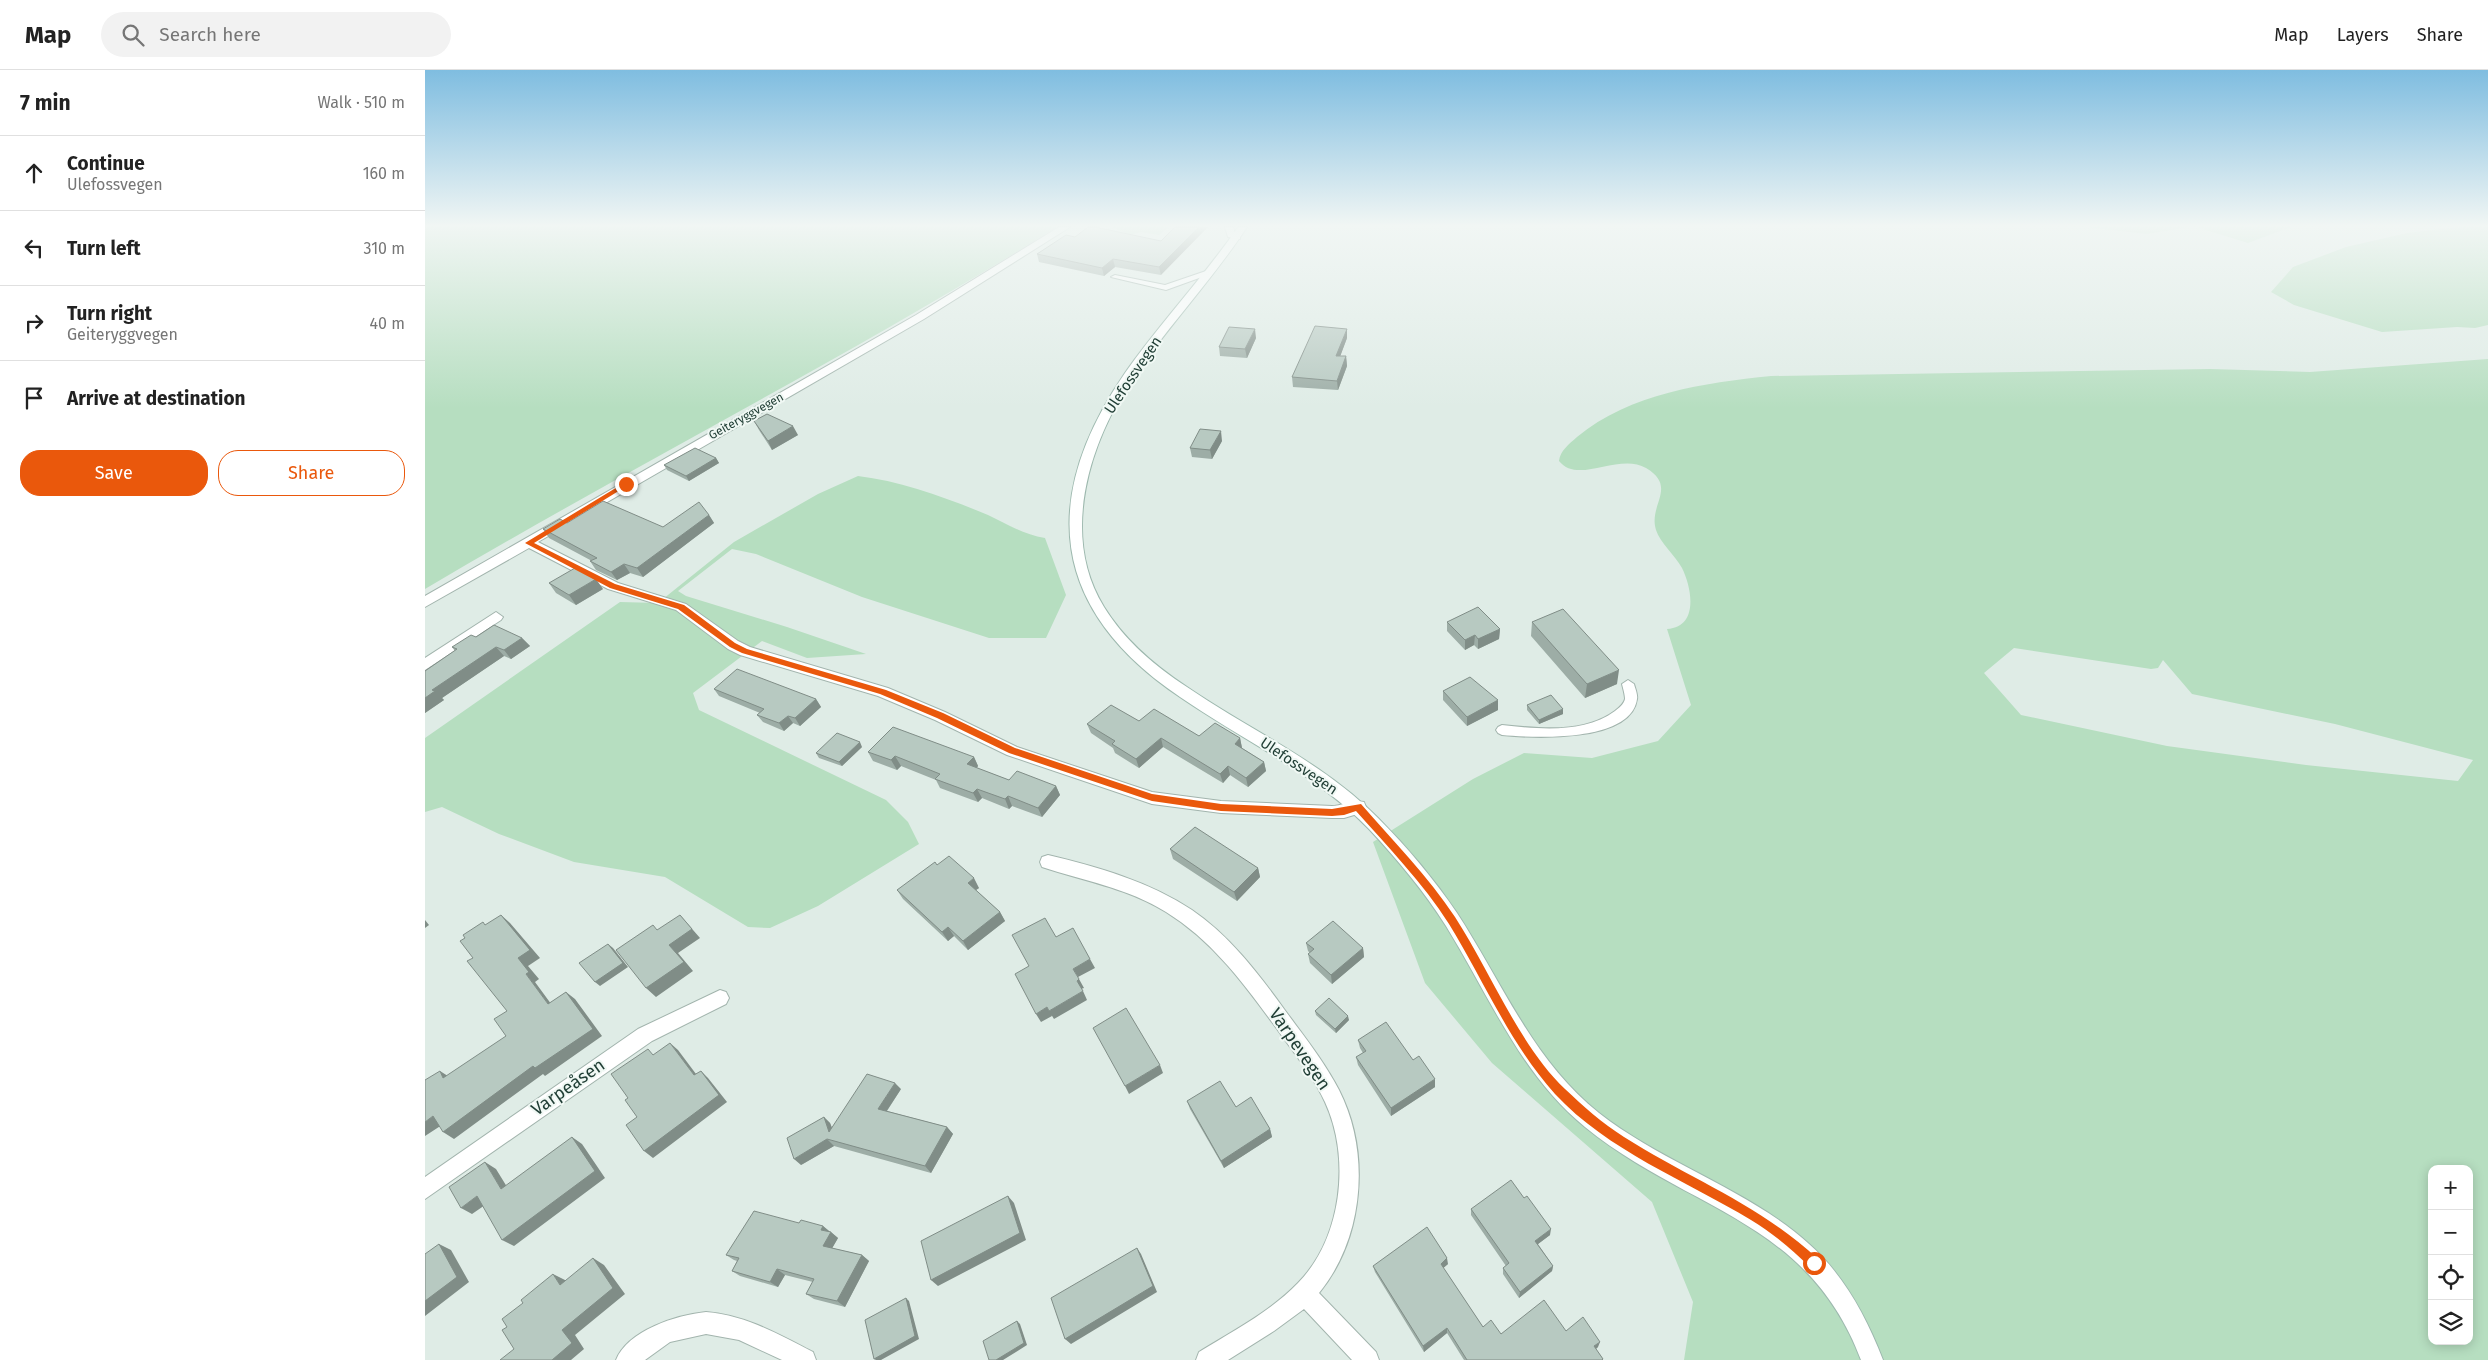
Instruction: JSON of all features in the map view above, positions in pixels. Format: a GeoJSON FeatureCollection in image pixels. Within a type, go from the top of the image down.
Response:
{"type":"FeatureCollection","features":[{"type":"Feature","properties":{"kind":"street","name":"Geiteryggvegen"},"geometry":{"type":"LineString","coordinates":[[425,602],[920,317],[968,287]]}},
{"type":"Feature","properties":{"kind":"street","name":"Ulefossvegen"},"geometry":{"type":"LineString","coordinates":[[1198,287],[1133,370],[1096,432],[1088,452],[1077,503],[1075,541],[1081,575],[1101,615],[1119,638],[1153,670],[1191,697],[1324,780],[1357,807],[1430,888],[1452,921],[1513,1027],[1559,1090],[1587,1116],[1620,1140],[1756,1217],[1791,1242],[1814,1263],[1839,1296],[1863,1334],[1872,1360]]}},
{"type":"Feature","properties":{"kind":"street"},"geometry":{"type":"LineString","coordinates":[[529,543],[613,586],[681,607],[733,645],[745,651],[883,692],[940,716],[1012,751],[1152,798],[1221,807],[1332,812],[1344,812],[1357,807]]}},
{"type":"Feature","properties":{"kind":"street"},"geometry":{"type":"LineString","coordinates":[[425,665],[496,617]]}},
{"type":"Feature","properties":{"kind":"street","name":"Varpevegen"},"geometry":{"type":"LineString","coordinates":[[1048,862],[1126,883],[1188,916],[1225,951],[1259,990],[1317,1070],[1342,1121],[1349,1156],[1348,1195],[1341,1227],[1332,1253],[1305,1294],[1281,1313],[1207,1360]]}},
{"type":"Feature","properties":{"kind":"street","name":"Varpeåsen"},"geometry":{"type":"LineString","coordinates":[[425,1189],[645,1034],[720,998]]}},
{"type":"Feature","properties":{"kind":"street"},"geometry":{"type":"LineString","coordinates":[[1305,1294],[1368,1360]]}},
{"type":"Feature","properties":{"kind":"street"},"geometry":{"type":"LineString","coordinates":[[627,1360],[666,1331],[693,1324],[718,1322],[739,1327],[805,1360]]}},
{"type":"Feature","properties":{"kind":"lane"},"geometry":{"type":"LineString","coordinates":[[1502,730],[1537,735],[1592,728],[1623,713],[1631,699],[1628,684]]}},
{"type":"Feature","properties":{"kind":"green space"},"geometry":{"type":"Polygon","coordinates":[[[425,287],[958,287],[822,366],[583,498],[425,589],[425,287]]]}},
{"type":"Feature","properties":{"kind":"green space"},"geometry":{"type":"Polygon","coordinates":[[[2275,287],[2488,287],[2488,325],[2475,328],[2457,327],[2382,332],[2294,305],[2271,292],[2275,287]]]}},
{"type":"Feature","properties":{"kind":"green space"},"geometry":{"type":"Polygon","coordinates":[[[2488,359],[2488,1360],[1684,1360],[1693,1302],[1652,1202],[1492,1063],[1425,983],[1373,842],[1473,779],[1524,753],[1592,758],[1658,741],[1691,705],[1667,629],[1677,627],[1684,621],[1688,614],[1690,596],[1686,576],[1682,568],[1661,540],[1656,530],[1655,521],[1660,497],[1660,482],[1646,468],[1635,464],[1612,465],[1588,470],[1567,468],[1559,461],[1563,451],[1577,437],[1598,422],[1620,410],[1644,400],[1669,393],[1720,382],[1771,376],[2210,369],[2310,372],[2488,359]],[[2014,648],[1984,673],[2021,715],[2167,746],[2306,765],[2458,781],[2473,760],[2335,724],[2192,694],[2163,660],[2158,668],[2151,669],[2014,648]]]}},
{"type":"Feature","properties":{"kind":"green space"},"geometry":{"type":"Polygon","coordinates":[[[858,476],[874,478],[924,491],[988,515],[1023,532],[1045,538],[1066,595],[1046,638],[989,638],[862,597],[756,554],[732,549],[678,591],[686,596],[866,654],[807,658],[762,641],[693,693],[699,710],[886,800],[908,822],[919,844],[818,906],[770,928],[748,927],[665,877],[574,862],[499,834],[442,807],[425,812],[425,738],[620,602],[658,603],[734,542],[818,494],[858,476]]]}},
{"type":"Feature","properties":{"kind":"building"},"geometry":{"type":"Polygon","coordinates":[[[1315,326],[1347,329],[1336,356],[1346,356],[1337,381],[1292,377],[1315,326]]]}},
{"type":"Feature","properties":{"kind":"building"},"geometry":{"type":"Polygon","coordinates":[[[1229,327],[1255,329],[1245,349],[1219,347],[1229,327]]]}},
{"type":"Feature","properties":{"kind":"building"},"geometry":{"type":"Polygon","coordinates":[[[767,414],[793,426],[768,441],[754,421],[767,414]]]}},
{"type":"Feature","properties":{"kind":"building"},"geometry":{"type":"Polygon","coordinates":[[[1200,429],[1221,431],[1210,450],[1190,448],[1200,429]]]}},
{"type":"Feature","properties":{"kind":"building"},"geometry":{"type":"Polygon","coordinates":[[[695,448],[716,458],[686,476],[664,465],[695,448]]]}},
{"type":"Feature","properties":{"kind":"building"},"geometry":{"type":"Polygon","coordinates":[[[603,501],[663,527],[699,502],[709,515],[637,568],[624,564],[611,572],[590,561],[597,558],[543,529],[560,519],[567,523],[603,501]]]}},
{"type":"Feature","properties":{"kind":"building"},"geometry":{"type":"Polygon","coordinates":[[[575,568],[596,579],[569,595],[549,583],[575,568]]]}},
{"type":"Feature","properties":{"kind":"building"},"geometry":{"type":"Polygon","coordinates":[[[1478,607],[1500,629],[1478,639],[1475,635],[1465,640],[1447,622],[1478,607]]]}},
{"type":"Feature","properties":{"kind":"building"},"geometry":{"type":"Polygon","coordinates":[[[1563,609],[1619,670],[1587,684],[1532,622],[1563,609]]]}},
{"type":"Feature","properties":{"kind":"building"},"geometry":{"type":"Polygon","coordinates":[[[494,625],[522,638],[504,650],[496,647],[432,690],[435,691],[425,698],[425,671],[457,649],[452,647],[471,635],[476,637],[494,625]]]}},
{"type":"Feature","properties":{"kind":"building"},"geometry":{"type":"Polygon","coordinates":[[[737,669],[816,699],[795,718],[788,716],[779,723],[757,715],[764,709],[714,689],[737,669]]]}},
{"type":"Feature","properties":{"kind":"building"},"geometry":{"type":"Polygon","coordinates":[[[1470,677],[1498,700],[1467,717],[1443,691],[1470,677]]]}},
{"type":"Feature","properties":{"kind":"building"},"geometry":{"type":"Polygon","coordinates":[[[1551,695],[1563,709],[1539,720],[1527,705],[1551,695]]]}},
{"type":"Feature","properties":{"kind":"building"},"geometry":{"type":"Polygon","coordinates":[[[1111,705],[1139,721],[1154,709],[1199,736],[1215,723],[1240,738],[1235,744],[1264,762],[1246,778],[1228,766],[1220,774],[1161,738],[1136,759],[1112,744],[1115,741],[1087,724],[1111,705]]]}},
{"type":"Feature","properties":{"kind":"building"},"geometry":{"type":"Polygon","coordinates":[[[893,727],[974,757],[967,764],[1009,780],[1017,771],[1056,786],[1038,808],[1008,796],[1005,799],[977,789],[973,793],[935,779],[940,774],[895,756],[891,760],[868,752],[893,727]]]}},
{"type":"Feature","properties":{"kind":"building"},"geometry":{"type":"Polygon","coordinates":[[[837,733],[860,742],[839,762],[816,753],[837,733]]]}},
{"type":"Feature","properties":{"kind":"building"},"geometry":{"type":"Polygon","coordinates":[[[1195,827],[1258,868],[1234,892],[1170,849],[1195,827]]]}},
{"type":"Feature","properties":{"kind":"building"},"geometry":{"type":"Polygon","coordinates":[[[949,856],[974,878],[968,883],[1000,912],[963,941],[948,927],[942,932],[897,890],[935,862],[937,865],[949,856]]]}},
{"type":"Feature","properties":{"kind":"building"},"geometry":{"type":"Polygon","coordinates":[[[501,915],[530,950],[518,958],[529,972],[526,974],[548,1004],[566,992],[593,1029],[535,1068],[533,1066],[443,1132],[433,1116],[425,1122],[425,1080],[440,1071],[443,1078],[506,1036],[494,1019],[507,1011],[467,961],[473,958],[460,941],[465,938],[463,935],[483,922],[485,925],[501,915]]]}},
{"type":"Feature","properties":{"kind":"building"},"geometry":{"type":"Polygon","coordinates":[[[680,915],[692,929],[669,945],[684,962],[646,988],[616,950],[653,925],[657,930],[680,915]]]}},
{"type":"Feature","properties":{"kind":"building"},"geometry":{"type":"Polygon","coordinates":[[[1045,918],[1056,937],[1073,928],[1090,959],[1073,969],[1083,991],[1049,1011],[1047,1007],[1036,1014],[1015,974],[1029,966],[1012,935],[1045,918]]]}},
{"type":"Feature","properties":{"kind":"building"},"geometry":{"type":"Polygon","coordinates":[[[1333,921],[1363,948],[1331,975],[1308,954],[1314,949],[1306,943],[1333,921]]]}},
{"type":"Feature","properties":{"kind":"building"},"geometry":{"type":"Polygon","coordinates":[[[608,944],[623,963],[595,982],[579,963],[608,944]]]}},
{"type":"Feature","properties":{"kind":"building"},"geometry":{"type":"Polygon","coordinates":[[[1329,998],[1348,1016],[1335,1029],[1315,1011],[1329,998]]]}},
{"type":"Feature","properties":{"kind":"building"},"geometry":{"type":"Polygon","coordinates":[[[1126,1008],[1160,1065],[1125,1086],[1093,1028],[1126,1008]]]}},
{"type":"Feature","properties":{"kind":"building"},"geometry":{"type":"Polygon","coordinates":[[[1386,1022],[1413,1060],[1419,1056],[1435,1079],[1391,1108],[1356,1057],[1366,1051],[1358,1040],[1386,1022]]]}},
{"type":"Feature","properties":{"kind":"building"},"geometry":{"type":"Polygon","coordinates":[[[670,1043],[694,1075],[701,1071],[719,1095],[644,1151],[626,1125],[637,1117],[625,1100],[628,1098],[611,1074],[648,1049],[653,1055],[670,1043]]]}},
{"type":"Feature","properties":{"kind":"building"},"geometry":{"type":"Polygon","coordinates":[[[867,1074],[895,1083],[878,1109],[947,1127],[925,1166],[827,1139],[794,1159],[787,1138],[824,1117],[829,1132],[867,1074]]]}},
{"type":"Feature","properties":{"kind":"building"},"geometry":{"type":"Polygon","coordinates":[[[1220,1081],[1236,1107],[1251,1097],[1270,1129],[1221,1161],[1187,1101],[1220,1081]]]}},
{"type":"Feature","properties":{"kind":"building"},"geometry":{"type":"Polygon","coordinates":[[[572,1137],[595,1171],[502,1240],[477,1196],[461,1208],[449,1187],[485,1162],[501,1189],[572,1137]]]}},
{"type":"Feature","properties":{"kind":"building"},"geometry":{"type":"Polygon","coordinates":[[[1511,1180],[1524,1198],[1527,1196],[1551,1229],[1535,1241],[1553,1266],[1520,1292],[1503,1268],[1509,1263],[1471,1209],[1511,1180]]]}},
{"type":"Feature","properties":{"kind":"building"},"geometry":{"type":"Polygon","coordinates":[[[1008,1196],[1020,1233],[931,1280],[921,1241],[1008,1196]]]}},
{"type":"Feature","properties":{"kind":"building"},"geometry":{"type":"Polygon","coordinates":[[[754,1211],[799,1223],[801,1220],[823,1226],[821,1230],[831,1232],[823,1246],[862,1255],[837,1301],[806,1294],[814,1279],[777,1269],[770,1282],[732,1271],[739,1258],[726,1255],[754,1211]]]}},
{"type":"Feature","properties":{"kind":"building"},"geometry":{"type":"Polygon","coordinates":[[[1427,1227],[1447,1258],[1441,1264],[1483,1327],[1491,1320],[1501,1334],[1544,1300],[1566,1331],[1583,1317],[1600,1342],[1594,1346],[1603,1359],[1467,1360],[1447,1328],[1423,1346],[1373,1266],[1427,1227]]]}},
{"type":"Feature","properties":{"kind":"building"},"geometry":{"type":"Polygon","coordinates":[[[439,1244],[457,1277],[425,1301],[425,1254],[439,1244]]]}},
{"type":"Feature","properties":{"kind":"building"},"geometry":{"type":"Polygon","coordinates":[[[1137,1248],[1153,1286],[1065,1339],[1051,1298],[1137,1248]]]}},
{"type":"Feature","properties":{"kind":"building"},"geometry":{"type":"Polygon","coordinates":[[[593,1258],[613,1288],[562,1330],[572,1343],[552,1360],[500,1360],[514,1349],[502,1330],[507,1327],[502,1319],[523,1303],[521,1300],[553,1274],[560,1285],[593,1258]]]}},
{"type":"Feature","properties":{"kind":"building"},"geometry":{"type":"Polygon","coordinates":[[[906,1298],[915,1336],[874,1359],[865,1320],[906,1298]]]}},
{"type":"Feature","properties":{"kind":"building"},"geometry":{"type":"Polygon","coordinates":[[[1017,1321],[1024,1343],[996,1360],[989,1360],[983,1341],[1017,1321]]]}},
{"type":"Feature","properties":{"kind":"route"},"geometry":{"type":"LineString","coordinates":[[626,484],[529,543],[613,586],[625,591],[667,601],[681,607],[721,637],[745,651],[810,672],[883,692],[940,716],[1012,751],[1152,798],[1221,807],[1314,812],[1344,812],[1357,807],[1401,853],[1430,888],[1452,921],[1513,1027],[1559,1090],[1587,1116],[1620,1140],[1660,1165],[1756,1217],[1791,1242],[1814,1263]]}}]}
